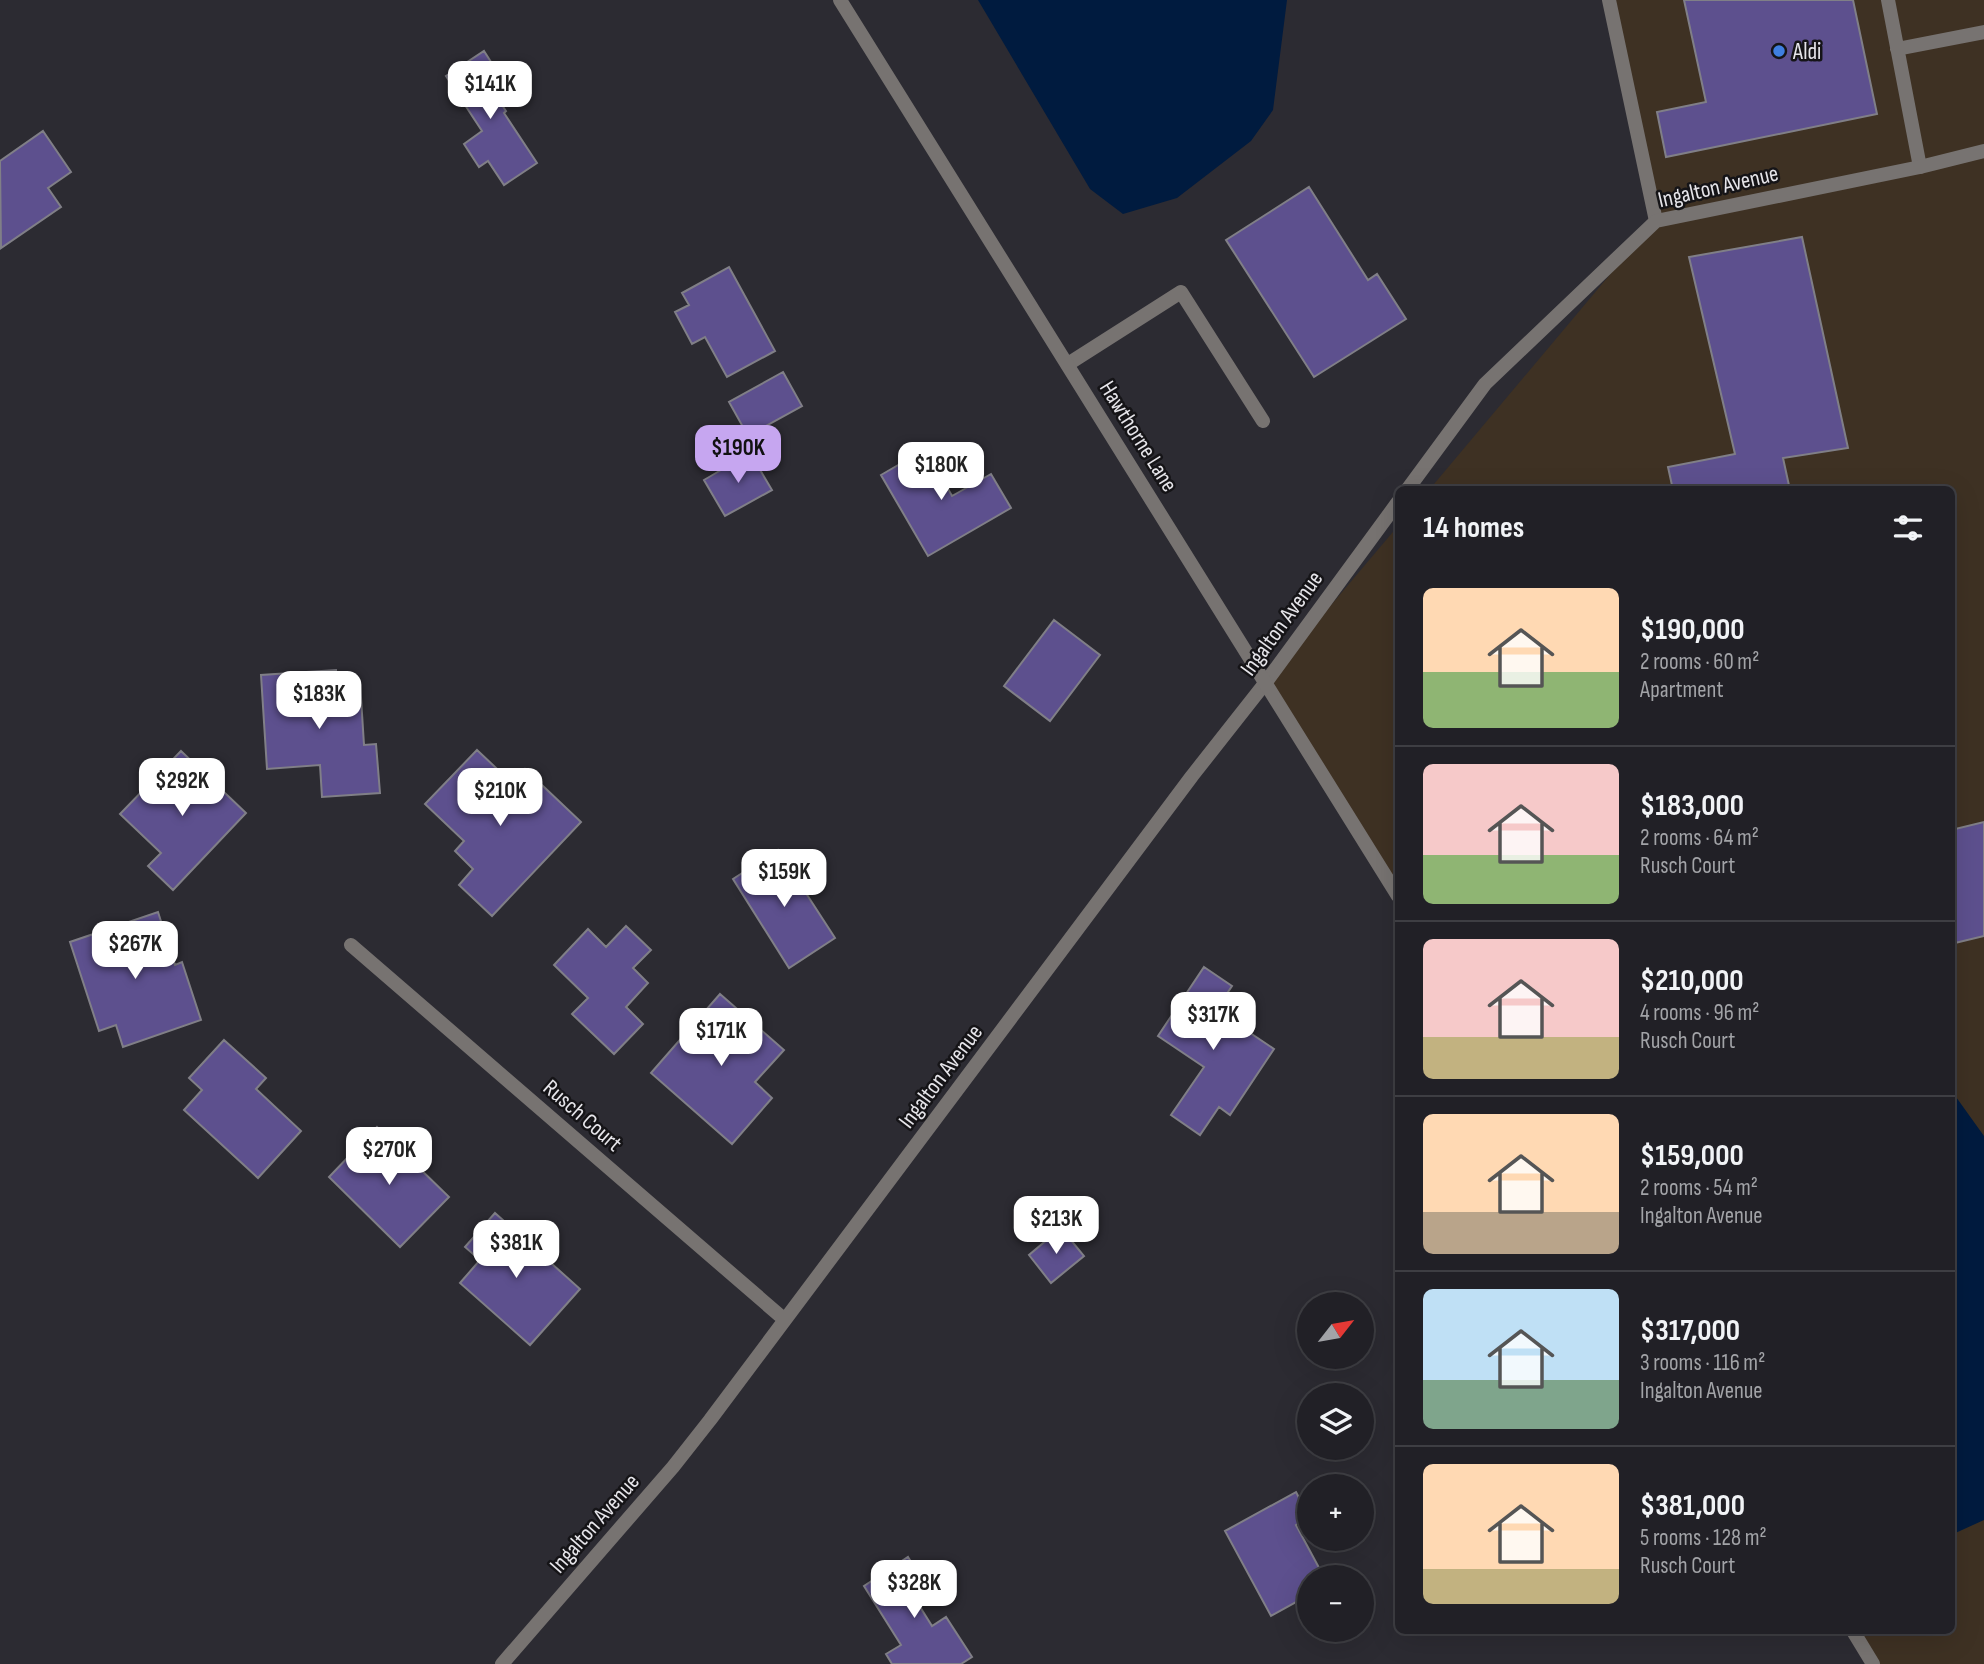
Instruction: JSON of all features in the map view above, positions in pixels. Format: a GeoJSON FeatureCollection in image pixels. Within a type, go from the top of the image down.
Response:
{"type":"FeatureCollection","features":[{"type":"Feature","properties":{"kind":"street","name":"Hawthorne Lane"},"geometry":{"type":"LineString","coordinates":[[840,0],[1395,891]]}},
{"type":"Feature","properties":{"kind":"street"},"geometry":{"type":"LineString","coordinates":[[1609,0],[1656,221]]}},
{"type":"Feature","properties":{"kind":"street"},"geometry":{"type":"LineString","coordinates":[[1888,0],[1920,167]]}},
{"type":"Feature","properties":{"kind":"street"},"geometry":{"type":"LineString","coordinates":[[1897,49],[1984,32]]}},
{"type":"Feature","properties":{"kind":"street","name":"Ingalton Avenue"},"geometry":{"type":"LineString","coordinates":[[1410,486],[1485,384],[1656,221],[1920,167],[1984,151]]}},
{"type":"Feature","properties":{"kind":"street"},"geometry":{"type":"LineString","coordinates":[[1068,365],[1181,292],[1263,421]]}},
{"type":"Feature","properties":{"kind":"street","name":"Ingalton Avenue"},"geometry":{"type":"LineString","coordinates":[[502,1664],[673,1467],[1192,776],[1266,682],[1395,506]]}},
{"type":"Feature","properties":{"kind":"street","name":"Rusch Court"},"geometry":{"type":"LineString","coordinates":[[351,945],[785,1320]]}},
{"type":"Feature","properties":{"kind":"street"},"geometry":{"type":"LineString","coordinates":[[1855,1634],[1873,1664]]}},
{"type":"Feature","properties":{"kind":"shaded area"},"geometry":{"type":"Polygon","coordinates":[[[1605,0],[1984,0],[1984,1664],[1873,1664],[1855,1634],[1955,1634],[1955,486],[1432,486],[1655,221],[1605,0]]]}},
{"type":"Feature","properties":{"kind":"shaded area"},"geometry":{"type":"Polygon","coordinates":[[[1395,530],[1395,891],[1266,682],[1395,530]]]}},
{"type":"Feature","properties":{"kind":"water"},"geometry":{"type":"Polygon","coordinates":[[[978,0],[1287,0],[1273,110],[1251,141],[1177,198],[1123,214],[1090,189],[978,0]]]}},
{"type":"Feature","properties":{"kind":"water"},"geometry":{"type":"Polygon","coordinates":[[[1955,1096],[1984,1136],[1984,1520],[1955,1533],[1955,1096]]]}},
{"type":"Feature","properties":{"kind":"building","name":"Aldi"},"geometry":{"type":"Polygon","coordinates":[[[1684,0],[1853,0],[1877,114],[1666,157],[1657,112],[1706,102],[1684,0]]]}},
{"type":"Feature","properties":{"kind":"building"},"geometry":{"type":"Polygon","coordinates":[[[484,51],[500,76],[488,84],[537,163],[504,185],[488,161],[479,167],[464,144],[482,131],[446,76],[484,51]]]}},
{"type":"Feature","properties":{"kind":"building"},"geometry":{"type":"Polygon","coordinates":[[[43,131],[71,172],[48,188],[61,207],[1,248],[0,161],[43,131]]]}},
{"type":"Feature","properties":{"kind":"building"},"geometry":{"type":"Polygon","coordinates":[[[1309,187],[1368,280],[1377,274],[1406,319],[1314,377],[1226,240],[1309,187]]]}},
{"type":"Feature","properties":{"kind":"building"},"geometry":{"type":"Polygon","coordinates":[[[1802,237],[1848,448],[1783,458],[1789,486],[1672,486],[1668,467],[1735,454],[1689,257],[1802,237]]]}},
{"type":"Feature","properties":{"kind":"building"},"geometry":{"type":"Polygon","coordinates":[[[729,267],[775,351],[727,377],[705,337],[692,344],[675,312],[689,305],[682,293],[729,267]]]}},
{"type":"Feature","properties":{"kind":"building"},"geometry":{"type":"Polygon","coordinates":[[[783,372],[802,406],[748,436],[729,402],[783,372]]]}},
{"type":"Feature","properties":{"kind":"building"},"geometry":{"type":"Polygon","coordinates":[[[926,449],[952,496],[991,474],[1011,508],[928,556],[881,475],[926,449]]]}},
{"type":"Feature","properties":{"kind":"building"},"geometry":{"type":"Polygon","coordinates":[[[750,453],[772,490],[725,516],[704,480],[750,453]]]}},
{"type":"Feature","properties":{"kind":"building"},"geometry":{"type":"Polygon","coordinates":[[[1054,620],[1100,655],[1050,721],[1004,686],[1054,620]]]}},
{"type":"Feature","properties":{"kind":"building"},"geometry":{"type":"Polygon","coordinates":[[[336,670],[337,683],[360,682],[364,745],[376,744],[380,793],[322,797],[320,765],[267,769],[261,675],[336,670]]]}},
{"type":"Feature","properties":{"kind":"building"},"geometry":{"type":"Polygon","coordinates":[[[477,750],[512,783],[525,769],[581,822],[492,916],[459,885],[473,869],[455,851],[464,841],[425,804],[477,750]]]}},
{"type":"Feature","properties":{"kind":"building"},"geometry":{"type":"Polygon","coordinates":[[[181,751],[246,813],[173,890],[148,866],[161,853],[120,814],[181,751]]]}},
{"type":"Feature","properties":{"kind":"building"},"geometry":{"type":"Polygon","coordinates":[[[1984,822],[1984,936],[1955,943],[1955,829],[1984,822]]]}},
{"type":"Feature","properties":{"kind":"building"},"geometry":{"type":"Polygon","coordinates":[[[778,850],[835,938],[789,968],[733,879],[778,850]]]}},
{"type":"Feature","properties":{"kind":"building"},"geometry":{"type":"Polygon","coordinates":[[[158,912],[175,965],[182,962],[201,1020],[123,1047],[116,1025],[99,1031],[70,942],[158,912]]]}},
{"type":"Feature","properties":{"kind":"building"},"geometry":{"type":"Polygon","coordinates":[[[626,926],[651,950],[633,968],[648,983],[626,1007],[643,1024],[614,1054],[572,1014],[588,998],[554,965],[588,929],[606,947],[626,926]]]}},
{"type":"Feature","properties":{"kind":"building"},"geometry":{"type":"Polygon","coordinates":[[[1204,967],[1232,986],[1216,1010],[1274,1049],[1230,1115],[1219,1107],[1200,1135],[1171,1115],[1204,1067],[1158,1036],[1204,967]]]}},
{"type":"Feature","properties":{"kind":"building"},"geometry":{"type":"Polygon","coordinates":[[[720,994],[784,1050],[755,1082],[772,1098],[732,1144],[651,1073],[720,994]]]}},
{"type":"Feature","properties":{"kind":"building"},"geometry":{"type":"Polygon","coordinates":[[[224,1040],[266,1078],[256,1089],[301,1131],[258,1178],[184,1110],[202,1090],[189,1078],[224,1040]]]}},
{"type":"Feature","properties":{"kind":"building"},"geometry":{"type":"Polygon","coordinates":[[[377,1127],[449,1197],[400,1247],[329,1177],[377,1127]]]}},
{"type":"Feature","properties":{"kind":"building"},"geometry":{"type":"Polygon","coordinates":[[[495,1213],[580,1289],[530,1345],[460,1283],[480,1260],[465,1247],[495,1213]]]}},
{"type":"Feature","properties":{"kind":"building"},"geometry":{"type":"Polygon","coordinates":[[[1061,1228],[1084,1256],[1051,1283],[1029,1255],[1061,1228]]]}},
{"type":"Feature","properties":{"kind":"building"},"geometry":{"type":"Polygon","coordinates":[[[1296,1492],[1297,1551],[1310,1551],[1318,1565],[1297,1565],[1297,1602],[1271,1616],[1225,1531],[1296,1492]]]}},
{"type":"Feature","properties":{"kind":"building"},"geometry":{"type":"Polygon","coordinates":[[[908,1557],[931,1593],[917,1602],[932,1626],[946,1617],[972,1657],[961,1664],[892,1664],[886,1654],[901,1645],[864,1586],[908,1557]]]}},
{"type":"Feature","properties":{"kind":"place","name":"Aldi"},"geometry":{"type":"Point","coordinates":[1779,51]}}]}
